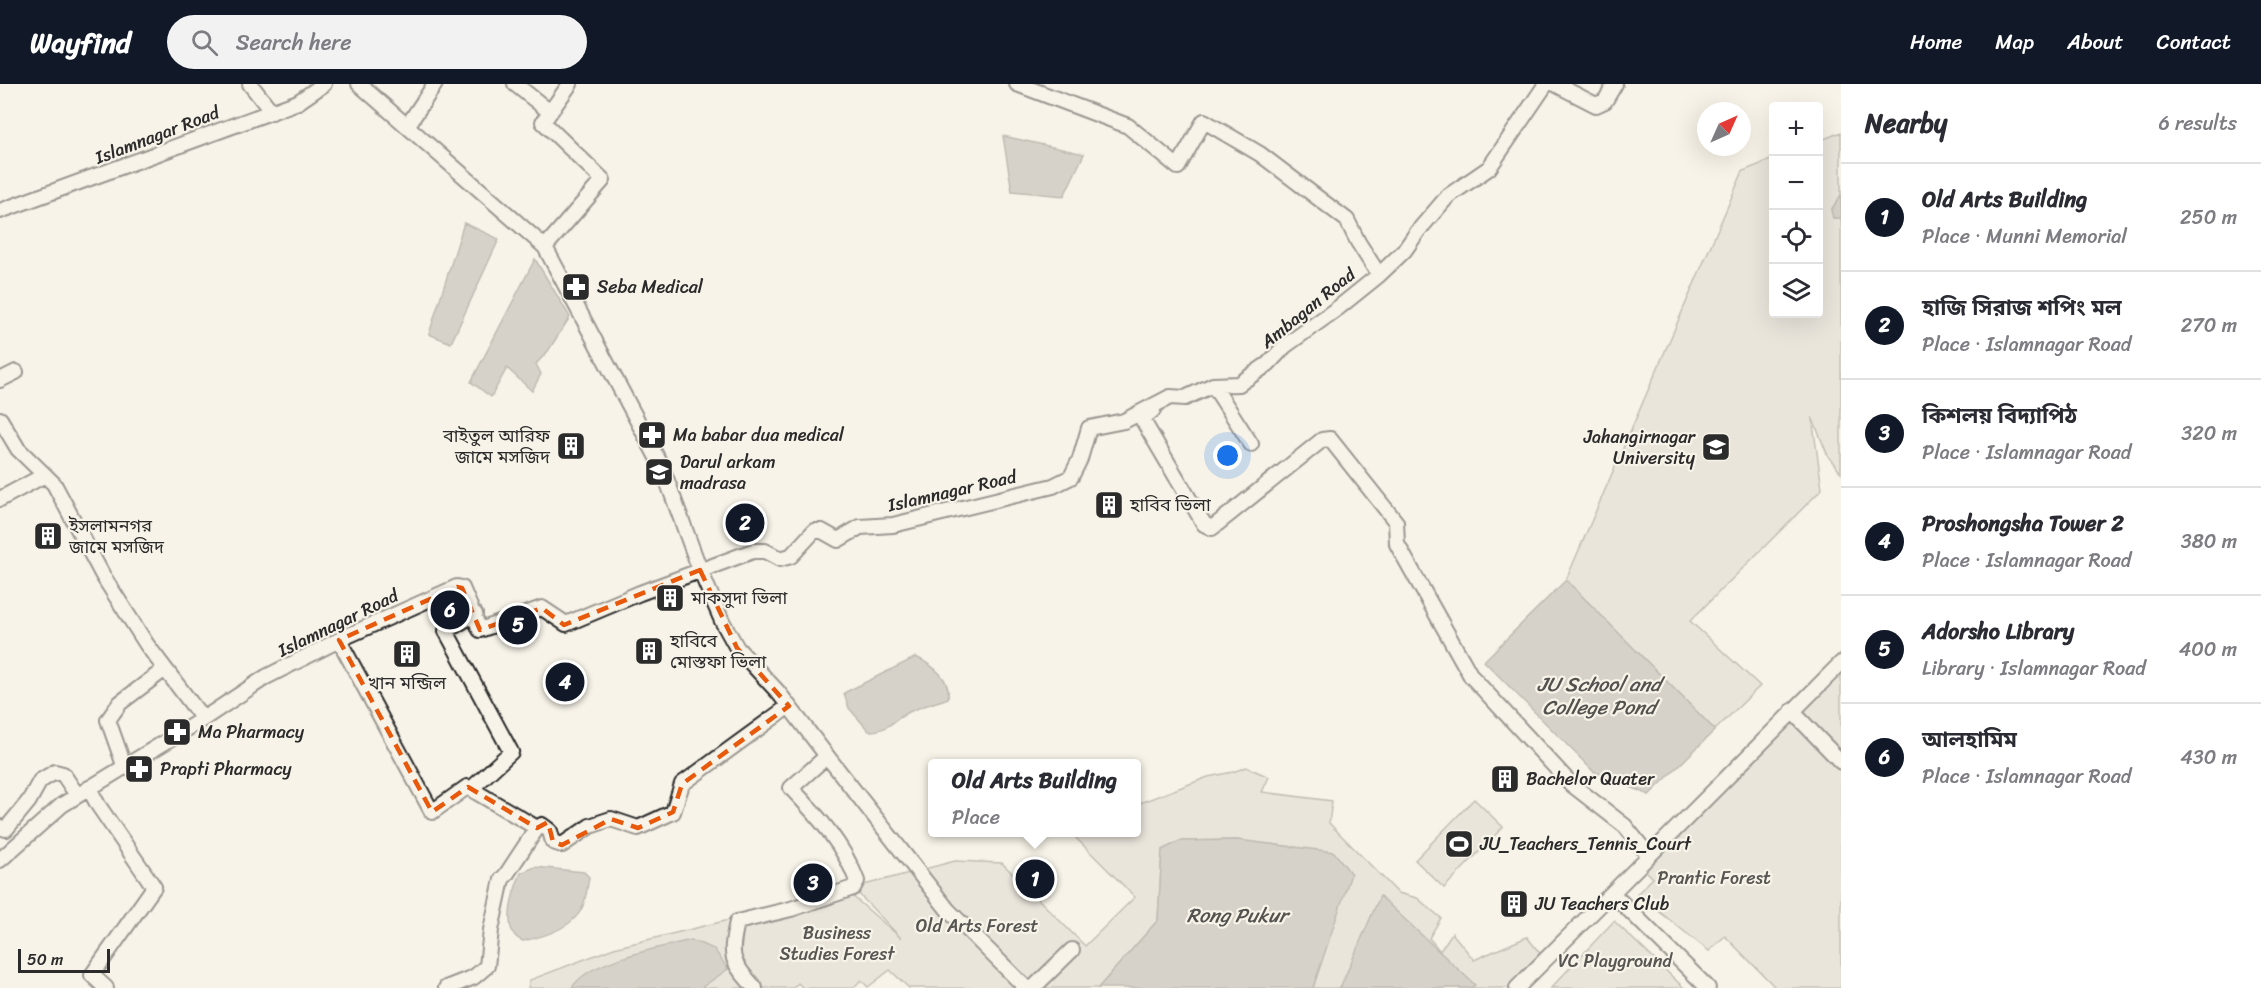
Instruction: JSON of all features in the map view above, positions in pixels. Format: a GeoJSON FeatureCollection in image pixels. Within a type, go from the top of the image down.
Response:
{"type":"FeatureCollection","features":[{"type":"Feature","properties":{"kind":"street"},"geometry":{"type":"LineString","coordinates":[[250,84],[272,112]]}},
{"type":"Feature","properties":{"kind":"street","name":"Islamnagar Road"},"geometry":{"type":"LineString","coordinates":[[0,211],[298,102],[324,84]]}},
{"type":"Feature","properties":{"kind":"street"},"geometry":{"type":"LineString","coordinates":[[359,84],[545,247],[662,467],[700,570],[722,621],[737,648],[789,706],[948,910],[1026,988]]}},
{"type":"Feature","properties":{"kind":"street"},"geometry":{"type":"LineString","coordinates":[[408,125],[435,84]]}},
{"type":"Feature","properties":{"kind":"street"},"geometry":{"type":"LineString","coordinates":[[515,84],[550,112]]}},
{"type":"Feature","properties":{"kind":"street"},"geometry":{"type":"LineString","coordinates":[[545,247],[603,180],[543,122],[570,84]]}},
{"type":"Feature","properties":{"kind":"street"},"geometry":{"type":"LineString","coordinates":[[1017,84],[1128,126],[1178,167],[1204,121],[1260,154],[1347,220],[1379,275]]}},
{"type":"Feature","properties":{"kind":"street","name":"Ambagan Road"},"geometry":{"type":"LineString","coordinates":[[1053,486],[1071,477],[1080,459],[1089,428],[1124,421],[1170,397],[1185,398],[1213,385],[1239,384],[1268,364],[1284,346],[1338,308],[1379,275],[1404,251],[1448,196],[1489,168],[1546,84]]}},
{"type":"Feature","properties":{"kind":"street"},"geometry":{"type":"LineString","coordinates":[[1555,84],[1596,105],[1605,101],[1615,84]]}},
{"type":"Feature","properties":{"kind":"street"},"geometry":{"type":"LineString","coordinates":[[0,380],[16,372]]}},
{"type":"Feature","properties":{"kind":"street"},"geometry":{"type":"LineString","coordinates":[[1213,385],[1251,444]]}},
{"type":"Feature","properties":{"kind":"street"},"geometry":{"type":"LineString","coordinates":[[1162,402],[1142,419],[1204,524],[1212,528],[1322,440],[1330,439],[1396,522],[1397,544],[1471,676],[1572,784],[1626,826],[1649,856]]}},
{"type":"Feature","properties":{"kind":"street"},"geometry":{"type":"LineString","coordinates":[[0,419],[18,449],[54,484],[110,586],[147,645],[203,719]]}},
{"type":"Feature","properties":{"kind":"street"},"geometry":{"type":"LineString","coordinates":[[0,499],[45,475]]}},
{"type":"Feature","properties":{"kind":"street","name":"Islamnagar Road"},"geometry":{"type":"LineString","coordinates":[[0,860],[62,805],[125,768],[266,677],[339,640],[457,587],[462,588],[480,630],[542,608],[566,624],[753,550],[765,551],[780,560],[791,556],[814,531],[822,531],[838,540],[860,526],[893,525],[1053,486]]}},
{"type":"Feature","properties":{"kind":"street"},"geometry":{"type":"LineString","coordinates":[[471,789],[511,752],[446,631],[475,614]]}},
{"type":"Feature","properties":{"kind":"street"},"geometry":{"type":"LineString","coordinates":[[339,640],[432,812],[468,787],[537,828]]}},
{"type":"Feature","properties":{"kind":"street"},"geometry":{"type":"LineString","coordinates":[[1517,988],[1841,663]]}},
{"type":"Feature","properties":{"kind":"street"},"geometry":{"type":"LineString","coordinates":[[125,768],[108,720],[120,703],[165,669]]}},
{"type":"Feature","properties":{"kind":"street"},"geometry":{"type":"LineString","coordinates":[[446,988],[474,977],[487,966],[490,930],[502,879],[537,828],[542,825],[550,831],[553,842],[562,845],[590,826],[611,819],[638,828],[673,812],[682,784],[789,706]]}},
{"type":"Feature","properties":{"kind":"street"},"geometry":{"type":"LineString","coordinates":[[1792,711],[1841,762]]}},
{"type":"Feature","properties":{"kind":"street"},"geometry":{"type":"LineString","coordinates":[[755,988],[736,966],[732,945],[737,922],[791,909],[853,888],[857,881],[852,868],[818,816],[791,788],[827,756]]}},
{"type":"Feature","properties":{"kind":"street"},"geometry":{"type":"LineString","coordinates":[[0,827],[6,829],[29,801],[40,781],[55,772],[63,774],[98,805],[154,887],[92,975],[106,988]]}},
{"type":"Feature","properties":{"kind":"street"},"geometry":{"type":"LineString","coordinates":[[1612,893],[1708,988]]}},
{"type":"Feature","properties":{"kind":"street"},"geometry":{"type":"LineString","coordinates":[[1033,988],[1071,950]]}},
{"type":"Feature","properties":{"kind":"highlighted area"},"geometry":{"type":"Polygon","coordinates":[[[700,570],[737,648],[789,706],[682,784],[673,812],[638,828],[611,819],[562,845],[553,842],[548,822],[537,828],[468,787],[432,812],[339,640],[457,587],[462,588],[480,630],[542,608],[564,625],[700,570]]]}},
{"type":"Feature","properties":{"kind":"green space"},"geometry":{"type":"Polygon","coordinates":[[[1841,132],[1841,204],[1833,218],[1841,218],[1841,473],[1828,456],[1812,417],[1822,489],[1690,621],[1760,686],[1715,730],[1566,580],[1743,171],[1769,161],[1769,318],[1823,318],[1823,139],[1841,132]]]}},
{"type":"Feature","properties":{"kind":"green space"},"geometry":{"type":"Polygon","coordinates":[[[1841,666],[1841,758],[1794,711],[1841,666]]]}},
{"type":"Feature","properties":{"kind":"green space","name":"Prantic Forest"},"geometry":{"type":"Polygon","coordinates":[[[1791,715],[1841,767],[1841,988],[1776,988],[1725,936],[1709,951],[1637,894],[1653,878],[1643,868],[1791,715]]]}},
{"type":"Feature","properties":{"kind":"green space"},"geometry":{"type":"Polygon","coordinates":[[[1246,767],[1269,777],[1262,792],[1332,801],[1329,823],[1398,893],[1417,898],[1441,918],[1429,938],[1440,951],[1452,933],[1474,960],[1527,937],[1542,956],[1513,988],[1313,988],[1317,974],[1238,840],[1180,841],[1162,850],[1158,920],[1098,988],[909,988],[890,970],[868,987],[861,980],[853,988],[803,988],[798,983],[793,988],[528,988],[530,980],[614,948],[729,920],[732,942],[737,922],[850,894],[901,938],[853,888],[955,861],[1002,863],[1085,946],[1135,897],[1075,837],[1141,837],[1141,802],[1208,777],[1246,767]]]}},
{"type":"Feature","properties":{"kind":"green space","name":"JU_Teachers_Tennis_Court"},"geometry":{"type":"Polygon","coordinates":[[[1474,799],[1503,827],[1444,888],[1415,860],[1474,799]]]}},
{"type":"Feature","properties":{"kind":"green space","name":"VC Playground"},"geometry":{"type":"Polygon","coordinates":[[[1614,921],[1684,988],[1551,988],[1614,921]]]}},
{"type":"Feature","properties":{"kind":"water"},"geometry":{"type":"Polygon","coordinates":[[[1003,136],[1084,154],[1064,196],[1012,191],[1003,136]]]}},
{"type":"Feature","properties":{"kind":"water"},"geometry":{"type":"Polygon","coordinates":[[[1841,195],[1841,218],[1833,218],[1831,210],[1841,195]]]}},
{"type":"Feature","properties":{"kind":"water"},"geometry":{"type":"Polygon","coordinates":[[[464,223],[499,239],[451,343],[429,334],[464,223]]]}},
{"type":"Feature","properties":{"kind":"water"},"geometry":{"type":"Polygon","coordinates":[[[535,259],[570,317],[548,351],[536,364],[541,374],[532,391],[507,368],[491,397],[471,382],[535,259]]]}},
{"type":"Feature","properties":{"kind":"water","name":"JU School and College Pond"},"geometry":{"type":"Polygon","coordinates":[[[1566,580],[1715,730],[1649,795],[1593,771],[1484,661],[1566,580]]]}},
{"type":"Feature","properties":{"kind":"water"},"geometry":{"type":"Polygon","coordinates":[[[916,657],[934,668],[943,678],[947,684],[948,698],[912,711],[880,730],[869,731],[849,708],[844,693],[916,657]]]}},
{"type":"Feature","properties":{"kind":"water","name":"Rong Pukur"},"geometry":{"type":"Polygon","coordinates":[[[1238,840],[1334,852],[1351,874],[1313,988],[1098,988],[1158,920],[1162,850],[1180,841],[1238,840]]]}},
{"type":"Feature","properties":{"kind":"water"},"geometry":{"type":"Polygon","coordinates":[[[535,867],[584,872],[589,877],[587,890],[581,910],[570,922],[547,934],[523,941],[512,929],[510,910],[521,873],[535,867]]]}},
{"type":"Feature","properties":{"kind":"water"},"geometry":{"type":"Polygon","coordinates":[[[1380,896],[1475,985],[1471,988],[1340,988],[1380,896]]]}},
{"type":"Feature","properties":{"kind":"water"},"geometry":{"type":"Polygon","coordinates":[[[691,940],[714,949],[728,969],[701,988],[572,988],[580,978],[608,963],[644,951],[691,940]]]}},
{"type":"Feature","properties":{"kind":"place","name":"Seba Medical"},"geometry":{"type":"Point","coordinates":[576,287]}},
{"type":"Feature","properties":{"kind":"place","name":"Ma babar dua medical"},"geometry":{"type":"Point","coordinates":[652,435]}},
{"type":"Feature","properties":{"kind":"place","name":"বাইতুল আরিফ জামে মসজিদ"},"geometry":{"type":"Point","coordinates":[571,446]}},
{"type":"Feature","properties":{"kind":"place","name":"Jahangirnagar University"},"geometry":{"type":"Point","coordinates":[1716,447]}},
{"type":"Feature","properties":{"kind":"place","name":"Darul arkam madrasa"},"geometry":{"type":"Point","coordinates":[659,472]}},
{"type":"Feature","properties":{"kind":"place","name":"হাবিব ভিলা"},"geometry":{"type":"Point","coordinates":[1109,505]}},
{"type":"Feature","properties":{"kind":"place","name":"হাজি সিরাজ শপিং মল"},"geometry":{"type":"Point","coordinates":[745,523]}},
{"type":"Feature","properties":{"kind":"place","name":"ইসলামনগর জামে মসজিদ"},"geometry":{"type":"Point","coordinates":[48,536]}},
{"type":"Feature","properties":{"kind":"place","name":"মাকসুদা ভিলা"},"geometry":{"type":"Point","coordinates":[670,598]}},
{"type":"Feature","properties":{"kind":"place","name":"আলহামিম"},"geometry":{"type":"Point","coordinates":[450,610]}},
{"type":"Feature","properties":{"kind":"place","name":"Adorsho Library"},"geometry":{"type":"Point","coordinates":[518,625]}},
{"type":"Feature","properties":{"kind":"place","name":"হাবিবে মোস্তফা ভিলা"},"geometry":{"type":"Point","coordinates":[649,651]}},
{"type":"Feature","properties":{"kind":"place","name":"খান মন্জিল"},"geometry":{"type":"Point","coordinates":[407,654]}},
{"type":"Feature","properties":{"kind":"place","name":"Proshongsha Tower 2"},"geometry":{"type":"Point","coordinates":[565,682]}},
{"type":"Feature","properties":{"kind":"place","name":"Ma Pharmacy"},"geometry":{"type":"Point","coordinates":[177,732]}},
{"type":"Feature","properties":{"kind":"place","name":"Prapti Pharmacy"},"geometry":{"type":"Point","coordinates":[139,769]}},
{"type":"Feature","properties":{"kind":"place","name":"Bachelor Quater"},"geometry":{"type":"Point","coordinates":[1505,779]}},
{"type":"Feature","properties":{"kind":"place","name":"JU_Teachers_Tennis_Court"},"geometry":{"type":"Point","coordinates":[1459,844]}},
{"type":"Feature","properties":{"kind":"place","name":"Old Arts Building"},"geometry":{"type":"Point","coordinates":[1035,879]}},
{"type":"Feature","properties":{"kind":"place","name":"কিশলয় বিদ্যাপিঠ"},"geometry":{"type":"Point","coordinates":[813,883]}},
{"type":"Feature","properties":{"kind":"place","name":"JU Teachers Club"},"geometry":{"type":"Point","coordinates":[1514,904]}},
{"type":"Feature","properties":{"kind":"park label","name":"Old Arts Forest"},"geometry":{"type":"Point","coordinates":[977,926]}},
{"type":"Feature","properties":{"kind":"park label","name":"Business Studies Forest"},"geometry":{"type":"Point","coordinates":[837,943]}}]}
